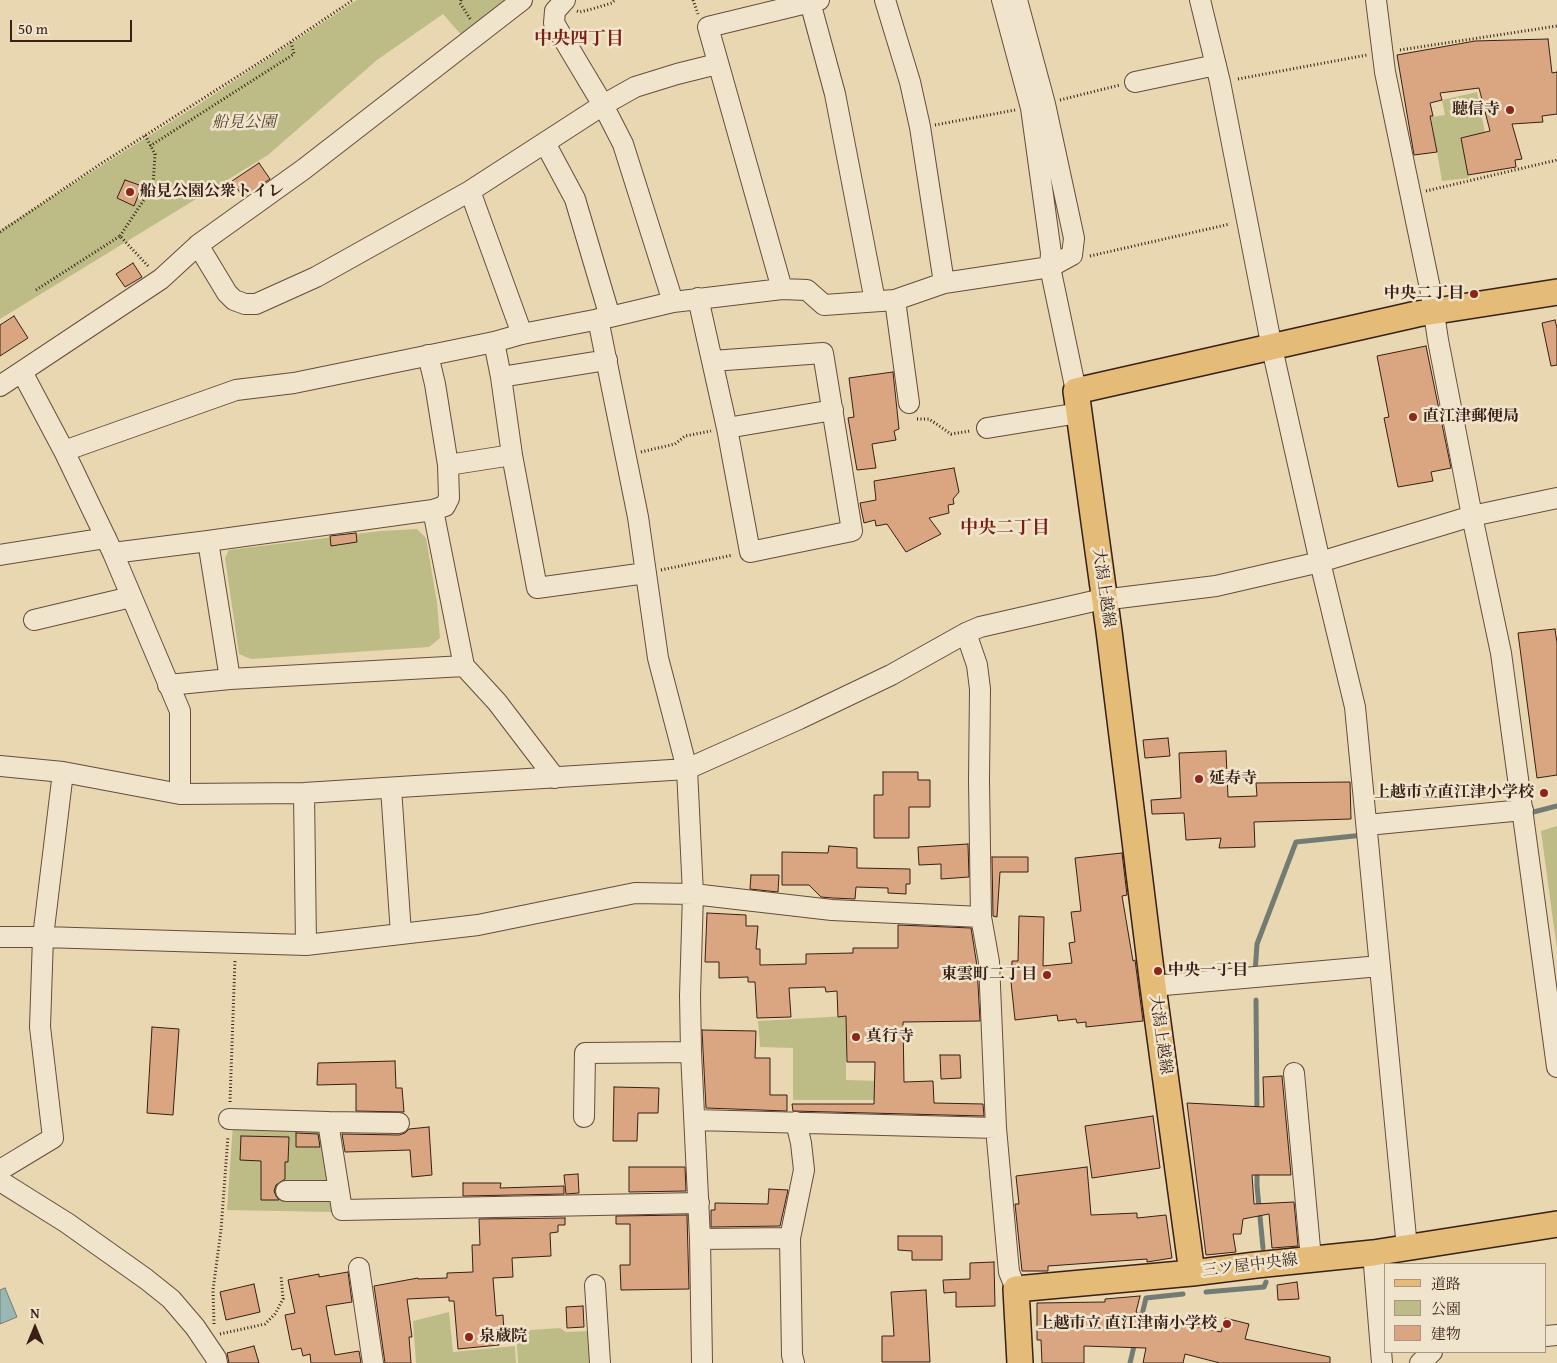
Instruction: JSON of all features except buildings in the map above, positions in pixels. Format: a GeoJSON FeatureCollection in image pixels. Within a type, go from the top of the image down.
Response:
{"type":"FeatureCollection","features":[{"type":"Feature","properties":{"kind":"main road"},"geometry":{"type":"LineString","coordinates":[[1078,402],[1272,348],[1434,311],[1557,292]]}},
{"type":"Feature","properties":{"kind":"main road","name":"大潟上越線"},"geometry":{"type":"LineString","coordinates":[[1078,402],[1192,1273]]}},
{"type":"Feature","properties":{"kind":"main road","name":"三ツ屋中央線"},"geometry":{"type":"LineString","coordinates":[[1016,1289],[1192,1273],[1373,1253],[1557,1224]]}},
{"type":"Feature","properties":{"kind":"main road"},"geometry":{"type":"LineString","coordinates":[[1016,1289],[1020,1363]]}},
{"type":"Feature","properties":{"kind":"street"},"geometry":{"type":"LineString","coordinates":[[0,386],[161,279],[198,244],[304,169],[522,0]]}},
{"type":"Feature","properties":{"kind":"street"},"geometry":{"type":"LineString","coordinates":[[885,0],[910,82],[920,127],[944,283]]}},
{"type":"Feature","properties":{"kind":"street"},"geometry":{"type":"LineString","coordinates":[[64,451],[236,390],[294,383],[494,342],[522,334],[673,302],[782,288],[807,290],[824,305],[895,300],[944,283],[1050,267],[1072,255],[1074,238],[1072,222],[1038,106],[1002,0]]}},
{"type":"Feature","properties":{"kind":"street"},"geometry":{"type":"LineString","coordinates":[[986,428],[1078,402],[1050,267],[1051,253],[1038,106],[1017,0]]}},
{"type":"Feature","properties":{"kind":"street"},"geometry":{"type":"LineString","coordinates":[[1200,0],[1216,65],[1272,348],[1355,707],[1407,1248]]}},
{"type":"Feature","properties":{"kind":"street"},"geometry":{"type":"LineString","coordinates":[[1376,0],[1385,72],[1434,311],[1472,516],[1501,652],[1557,1066]]}},
{"type":"Feature","properties":{"kind":"street"},"geometry":{"type":"LineString","coordinates":[[782,288],[708,28],[815,1],[875,301]]}},
{"type":"Feature","properties":{"kind":"street"},"geometry":{"type":"LineString","coordinates":[[563,2],[554,10],[554,22],[603,105],[623,144],[673,302]]}},
{"type":"Feature","properties":{"kind":"street"},"geometry":{"type":"LineString","coordinates":[[198,244],[227,293],[234,300],[245,304],[256,304],[316,277],[470,191],[603,105],[635,87],[717,64]]}},
{"type":"Feature","properties":{"kind":"street"},"geometry":{"type":"LineString","coordinates":[[1135,82],[1216,65]]}},
{"type":"Feature","properties":{"kind":"street"},"geometry":{"type":"LineString","coordinates":[[545,143],[575,199],[604,318],[607,360],[638,517],[658,658],[687,769],[693,894],[690,996],[691,1052],[700,1239],[702,1363]]}},
{"type":"Feature","properties":{"kind":"street"},"geometry":{"type":"LineString","coordinates":[[470,191],[522,334]]}},
{"type":"Feature","properties":{"kind":"street"},"geometry":{"type":"LineString","coordinates":[[698,298],[750,552],[852,531],[823,353],[712,361]]}},
{"type":"Feature","properties":{"kind":"street"},"geometry":{"type":"LineString","coordinates":[[895,300],[909,403]]}},
{"type":"Feature","properties":{"kind":"street"},"geometry":{"type":"LineString","coordinates":[[494,342],[512,455],[537,588],[646,573]]}},
{"type":"Feature","properties":{"kind":"street"},"geometry":{"type":"LineString","coordinates":[[0,554],[208,541],[433,510],[445,506],[449,498],[448,465],[435,384],[428,355]]}},
{"type":"Feature","properties":{"kind":"street"},"geometry":{"type":"LineString","coordinates":[[501,377],[607,360]]}},
{"type":"Feature","properties":{"kind":"street"},"geometry":{"type":"LineString","coordinates":[[22,372],[64,451],[110,546],[180,711],[180,794]]}},
{"type":"Feature","properties":{"kind":"street"},"geometry":{"type":"LineString","coordinates":[[726,428],[833,410]]}},
{"type":"Feature","properties":{"kind":"street"},"geometry":{"type":"LineString","coordinates":[[448,465],[512,455]]}},
{"type":"Feature","properties":{"kind":"street"},"geometry":{"type":"LineString","coordinates":[[0,766],[63,772],[180,794],[304,793],[687,769],[799,720],[891,675],[966,633],[995,622],[1105,600],[1216,586],[1320,562],[1472,516],[1557,498]]}},
{"type":"Feature","properties":{"kind":"street"},"geometry":{"type":"LineString","coordinates":[[433,510],[464,666],[497,702],[554,778]]}},
{"type":"Feature","properties":{"kind":"street"},"geometry":{"type":"LineString","coordinates":[[208,541],[230,679]]}},
{"type":"Feature","properties":{"kind":"street"},"geometry":{"type":"LineString","coordinates":[[34,620],[131,597]]}},
{"type":"Feature","properties":{"kind":"street"},"geometry":{"type":"LineString","coordinates":[[966,633],[977,665],[980,689],[981,917],[989,962],[996,1128],[1010,1272],[1016,1289]]}},
{"type":"Feature","properties":{"kind":"street"},"geometry":{"type":"LineString","coordinates":[[168,685],[230,679],[464,666]]}},
{"type":"Feature","properties":{"kind":"street"},"geometry":{"type":"LineString","coordinates":[[0,1170],[54,1138],[40,1028],[43,937],[63,772]]}},
{"type":"Feature","properties":{"kind":"street"},"geometry":{"type":"LineString","coordinates":[[391,788],[401,934]]}},
{"type":"Feature","properties":{"kind":"street"},"geometry":{"type":"LineString","coordinates":[[304,793],[306,945]]}},
{"type":"Feature","properties":{"kind":"street"},"geometry":{"type":"LineString","coordinates":[[1366,825],[1523,810]]}},
{"type":"Feature","properties":{"kind":"street"},"geometry":{"type":"LineString","coordinates":[[0,937],[306,945],[478,925],[543,910],[634,893],[693,894],[832,910],[981,917]]}},
{"type":"Feature","properties":{"kind":"street"},"geometry":{"type":"LineString","coordinates":[[1153,986],[1380,966]]}},
{"type":"Feature","properties":{"kind":"street"},"geometry":{"type":"LineString","coordinates":[[584,1117],[585,1054],[691,1052]]}},
{"type":"Feature","properties":{"kind":"street"},"geometry":{"type":"LineString","coordinates":[[1294,1073],[1311,1259]]}},
{"type":"Feature","properties":{"kind":"street"},"geometry":{"type":"LineString","coordinates":[[229,1119],[399,1123]]}},
{"type":"Feature","properties":{"kind":"street"},"geometry":{"type":"LineString","coordinates":[[695,1120],[996,1128]]}},
{"type":"Feature","properties":{"kind":"street"},"geometry":{"type":"LineString","coordinates":[[328,1122],[342,1210],[698,1203]]}},
{"type":"Feature","properties":{"kind":"street"},"geometry":{"type":"LineString","coordinates":[[794,1363],[792,1355],[790,1238],[804,1170],[802,1143],[796,1122]]}},
{"type":"Feature","properties":{"kind":"street"},"geometry":{"type":"LineString","coordinates":[[0,1181],[67,1223],[171,1299],[184,1313],[216,1361]]}},
{"type":"Feature","properties":{"kind":"street"},"geometry":{"type":"LineString","coordinates":[[286,1190],[339,1190]]}},
{"type":"Feature","properties":{"kind":"street"},"geometry":{"type":"LineString","coordinates":[[700,1239],[790,1238]]}},
{"type":"Feature","properties":{"kind":"street"},"geometry":{"type":"LineString","coordinates":[[1373,1253],[1382,1363]]}},
{"type":"Feature","properties":{"kind":"street"},"geometry":{"type":"LineString","coordinates":[[359,1268],[373,1363]]}},
{"type":"Feature","properties":{"kind":"street"},"geometry":{"type":"LineString","coordinates":[[595,1285],[600,1363]]}},
{"type":"Feature","properties":{"kind":"street"},"geometry":{"type":"LineString","coordinates":[[1420,1363],[1431,1353]]}},
{"type":"Feature","properties":{"kind":"path"},"geometry":{"type":"LineString","coordinates":[[0,232],[354,0]]}},
{"type":"Feature","properties":{"kind":"path"},"geometry":{"type":"LineString","coordinates":[[563,2],[580,12],[612,3],[615,0]]}},
{"type":"Feature","properties":{"kind":"path"},"geometry":{"type":"LineString","coordinates":[[150,146],[294,54],[290,42]]}},
{"type":"Feature","properties":{"kind":"path"},"geometry":{"type":"LineString","coordinates":[[920,127],[1038,106],[1135,82]]}},
{"type":"Feature","properties":{"kind":"path"},"geometry":{"type":"LineString","coordinates":[[36,290],[120,236],[153,186],[155,154],[146,135]]}},
{"type":"Feature","properties":{"kind":"path"},"geometry":{"type":"LineString","coordinates":[[1410,195],[1557,160]]}},
{"type":"Feature","properties":{"kind":"path"},"geometry":{"type":"LineString","coordinates":[[1072,255],[1081,258],[1246,220]]}},
{"type":"Feature","properties":{"kind":"path"},"geometry":{"type":"LineString","coordinates":[[120,236],[161,279]]}},
{"type":"Feature","properties":{"kind":"path"},"geometry":{"type":"LineString","coordinates":[[909,403],[910,419],[929,418],[951,434],[986,428]]}},
{"type":"Feature","properties":{"kind":"path"},"geometry":{"type":"LineString","coordinates":[[626,455],[675,444],[685,436],[726,428]]}},
{"type":"Feature","properties":{"kind":"path"},"geometry":{"type":"LineString","coordinates":[[646,573],[750,552]]}},
{"type":"Feature","properties":{"kind":"path"},"geometry":{"type":"LineString","coordinates":[[214,1326],[213,1290],[221,1230],[229,1119],[236,943]]}},
{"type":"Feature","properties":{"kind":"path"},"geometry":{"type":"LineString","coordinates":[[216,1361],[215,1335],[265,1324],[275,1314],[283,1300],[281,1276]]}},
{"type":"Feature","properties":{"kind":"green space","name":"船見公園"},"geometry":{"type":"Polygon","coordinates":[[[357,0],[507,0],[464,38],[443,14],[377,60],[268,155],[0,319],[0,230],[201,103],[357,0]]]}},
{"type":"Feature","properties":{"kind":"green space"},"geometry":{"type":"Polygon","coordinates":[[[1477,92],[1485,133],[1461,138],[1469,178],[1442,181],[1431,117],[1445,115],[1442,100],[1477,92]]]}},
{"type":"Feature","properties":{"kind":"green space"},"geometry":{"type":"Polygon","coordinates":[[[417,529],[426,538],[437,603],[440,638],[429,647],[251,659],[239,654],[225,558],[229,550],[381,531],[417,529]]]}},
{"type":"Feature","properties":{"kind":"green space"},"geometry":{"type":"Polygon","coordinates":[[[1557,826],[1557,950],[1541,831],[1557,826]]]}},
{"type":"Feature","properties":{"kind":"green space"},"geometry":{"type":"Polygon","coordinates":[[[846,1016],[846,1080],[914,1082],[912,1100],[793,1100],[793,1048],[760,1047],[758,1021],[846,1016]]]}},
{"type":"Feature","properties":{"kind":"green space"},"geometry":{"type":"Polygon","coordinates":[[[233,1124],[319,1126],[333,1212],[227,1210],[233,1124]]]}},
{"type":"Feature","properties":{"kind":"green space"},"geometry":{"type":"Polygon","coordinates":[[[449,1312],[453,1352],[515,1346],[516,1363],[416,1363],[413,1321],[449,1312]]]}},
{"type":"Feature","properties":{"kind":"green space"},"geometry":{"type":"Polygon","coordinates":[[[560,1328],[566,1332],[588,1331],[591,1363],[518,1363],[516,1331],[560,1328]]]}},
{"type":"Feature","properties":{"kind":"water"},"geometry":{"type":"Polygon","coordinates":[[[5,1288],[17,1317],[0,1324],[0,1290],[5,1288]]]}},
{"type":"Feature","properties":{"kind":"waterway"},"geometry":{"type":"LineString","coordinates":[[1526,814],[1557,806]]}},
{"type":"Feature","properties":{"kind":"waterway"},"geometry":{"type":"LineString","coordinates":[[1255,973],[1257,944],[1296,842],[1364,835]]}},
{"type":"Feature","properties":{"kind":"waterway"},"geometry":{"type":"LineString","coordinates":[[1256,1000],[1257,1113]]}},
{"type":"Feature","properties":{"kind":"waterway"},"geometry":{"type":"LineString","coordinates":[[1257,1169],[1263,1248]]}},
{"type":"Feature","properties":{"kind":"waterway"},"geometry":{"type":"LineString","coordinates":[[1206,1292],[1264,1287],[1266,1282]]}},
{"type":"Feature","properties":{"kind":"waterway"},"geometry":{"type":"LineString","coordinates":[[1141,1319],[1146,1298],[1183,1294]]}},
{"type":"Feature","properties":{"kind":"waterway"},"geometry":{"type":"LineString","coordinates":[[1130,1363],[1135,1342]]}},
{"type":"Feature","properties":{"kind":"place","name":"聴信寺"},"geometry":{"type":"Point","coordinates":[1510,110]}},
{"type":"Feature","properties":{"kind":"place","name":"船見公園公衆トイレ"},"geometry":{"type":"Point","coordinates":[130,192]}},
{"type":"Feature","properties":{"kind":"place","name":"中央二丁目"},"geometry":{"type":"Point","coordinates":[1474,294]}},
{"type":"Feature","properties":{"kind":"place","name":"直江津郵便局"},"geometry":{"type":"Point","coordinates":[1413,417]}},
{"type":"Feature","properties":{"kind":"place","name":"延寿寺"},"geometry":{"type":"Point","coordinates":[1199,779]}},
{"type":"Feature","properties":{"kind":"place","name":"上越市立直江津小学校"},"geometry":{"type":"Point","coordinates":[1544,793]}},
{"type":"Feature","properties":{"kind":"place","name":"中央一丁目"},"geometry":{"type":"Point","coordinates":[1158,971]}},
{"type":"Feature","properties":{"kind":"place","name":"東雲町二丁目"},"geometry":{"type":"Point","coordinates":[1047,975]}},
{"type":"Feature","properties":{"kind":"place","name":"真行寺"},"geometry":{"type":"Point","coordinates":[856,1037]}},
{"type":"Feature","properties":{"kind":"place","name":"上越市立 直江津南小学校"},"geometry":{"type":"Point","coordinates":[1227,1324]}},
{"type":"Feature","properties":{"kind":"place","name":"泉蔵院"},"geometry":{"type":"Point","coordinates":[469,1337]}},
{"type":"Feature","properties":{"kind":"district","name":"中央四丁目"},"geometry":{"type":"Point","coordinates":[579,39]}},
{"type":"Feature","properties":{"kind":"district","name":"中央二丁目"},"geometry":{"type":"Point","coordinates":[1005,528]}}]}
